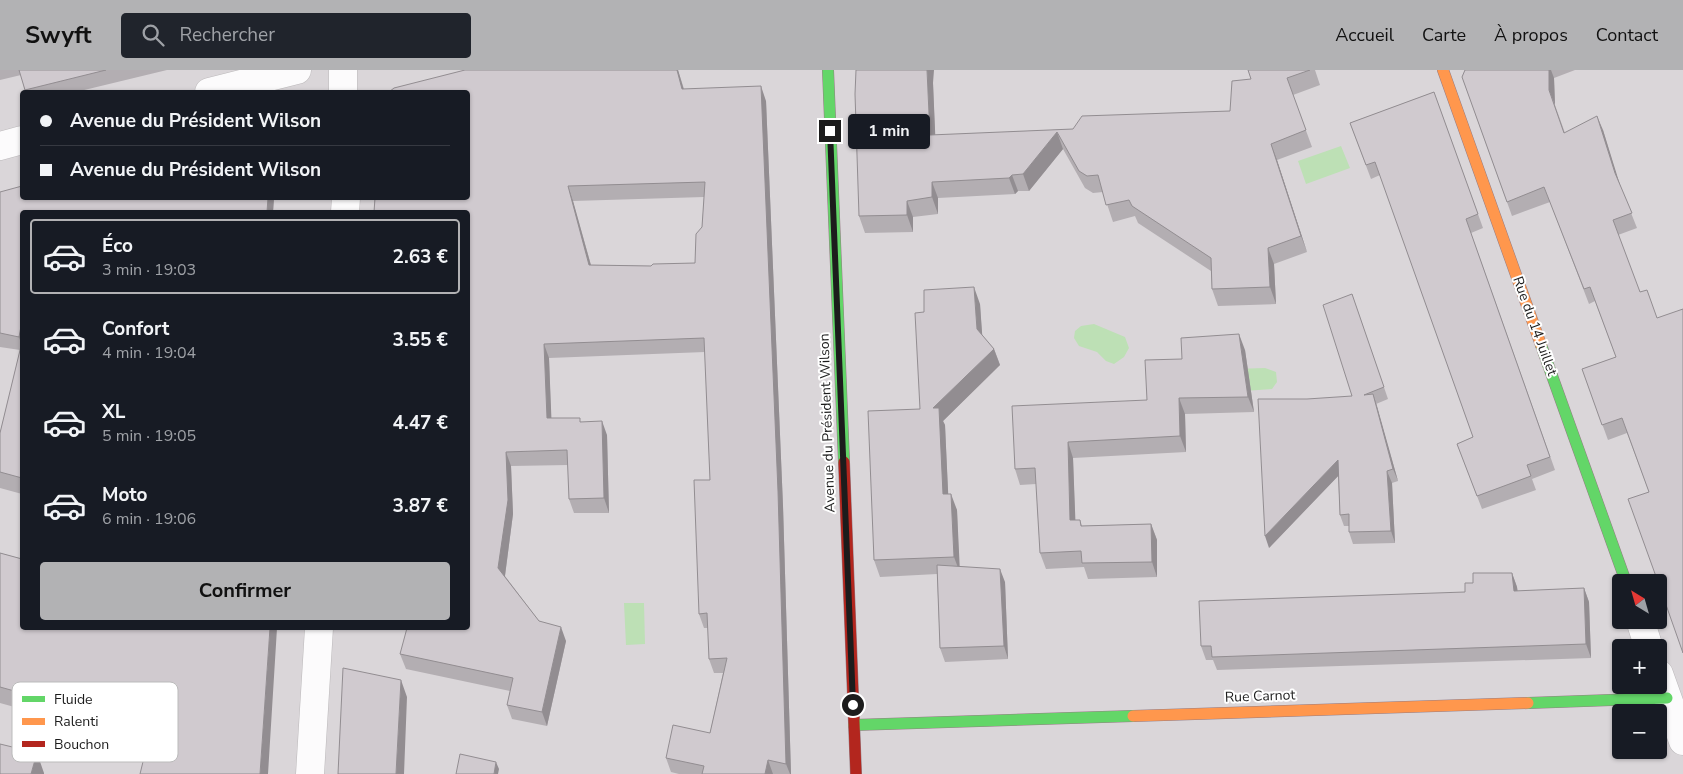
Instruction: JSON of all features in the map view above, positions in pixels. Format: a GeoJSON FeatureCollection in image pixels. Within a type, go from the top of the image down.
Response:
{"type":"FeatureCollection","features":[{"type":"Feature","properties":{"kind":"street"},"geometry":{"type":"LineString","coordinates":[[217,90],[297,70]]}},
{"type":"Feature","properties":{"kind":"street"},"geometry":{"type":"LineString","coordinates":[[343,70],[343,90]]}},
{"type":"Feature","properties":{"kind":"street","name":"Avenue du Président Wilson"},"geometry":{"type":"LineString","coordinates":[[828,70],[856,774]]}},
{"type":"Feature","properties":{"kind":"street","name":"Rue du 14 Juillet"},"geometry":{"type":"LineString","coordinates":[[1443,70],[1623,574]]}},
{"type":"Feature","properties":{"kind":"street"},"geometry":{"type":"LineString","coordinates":[[0,146],[20,141]]}},
{"type":"Feature","properties":{"kind":"street"},"geometry":{"type":"LineString","coordinates":[[310,774],[319,630]]}},
{"type":"Feature","properties":{"kind":"street","name":"Rue Carnot"},"geometry":{"type":"LineString","coordinates":[[854,725],[1612,688]]}},
{"type":"Feature","properties":{"kind":"street"},"geometry":{"type":"LineString","coordinates":[[1666,694],[1683,741]]}},
{"type":"Feature","properties":{"kind":"shaded area"},"geometry":{"type":"Polygon","coordinates":[[[0,70],[1683,70],[1683,774],[0,774],[0,70]]]}},
{"type":"Feature","properties":{"kind":"shaded area"},"geometry":{"type":"Polygon","coordinates":[[[1341,146],[1350,168],[1306,184],[1298,161],[1341,146]]]}},
{"type":"Feature","properties":{"kind":"shaded area"},"geometry":{"type":"Polygon","coordinates":[[[1094,324],[1125,337],[1129,348],[1124,357],[1114,364],[1106,361],[1097,352],[1079,346],[1074,338],[1075,331],[1081,326],[1094,324]]]}},
{"type":"Feature","properties":{"kind":"shaded area"},"geometry":{"type":"Polygon","coordinates":[[[1265,368],[1276,372],[1277,382],[1272,389],[1231,392],[1233,369],[1265,368]]]}},
{"type":"Feature","properties":{"kind":"shaded area"},"geometry":{"type":"Polygon","coordinates":[[[624,603],[644,603],[645,644],[626,645],[624,603]]]}},
{"type":"Feature","properties":{"kind":"building"},"geometry":{"type":"Polygon","coordinates":[[[19,70],[106,70],[25,90],[19,70]]]}},
{"type":"Feature","properties":{"kind":"building"},"geometry":{"type":"Polygon","coordinates":[[[465,70],[677,70],[682,89],[761,86],[778,491],[786,764],[768,760],[765,774],[702,774],[704,766],[666,758],[673,725],[710,733],[727,658],[709,659],[707,613],[699,614],[694,480],[710,480],[704,338],[544,344],[547,418],[580,418],[580,422],[602,421],[604,498],[569,499],[567,450],[506,452],[508,500],[498,568],[539,621],[561,627],[542,712],[507,705],[513,678],[400,654],[406,630],[470,630],[470,210],[374,210],[375,200],[470,200],[470,90],[392,90],[465,70]],[[705,182],[568,186],[589,265],[651,266],[653,264],[695,263],[696,234],[702,227],[705,182]]]}},
{"type":"Feature","properties":{"kind":"building"},"geometry":{"type":"Polygon","coordinates":[[[856,70],[927,70],[930,135],[1073,129],[1082,116],[1230,111],[1232,81],[1251,79],[1248,70],[1310,70],[1287,78],[1306,130],[1271,144],[1301,236],[1268,248],[1270,287],[1212,289],[1211,258],[1132,206],[1129,200],[1106,205],[1098,175],[1087,176],[1079,171],[1057,132],[1023,174],[1012,175],[1009,178],[932,182],[932,197],[907,201],[907,215],[859,216],[856,70]]]}},
{"type":"Feature","properties":{"kind":"building"},"geometry":{"type":"Polygon","coordinates":[[[1465,70],[1549,70],[1549,90],[1564,133],[1597,116],[1615,173],[1632,213],[1613,220],[1640,292],[1647,290],[1657,318],[1683,309],[1683,653],[1668,610],[1668,574],[1655,574],[1628,499],[1649,492],[1622,418],[1602,425],[1582,369],[1616,357],[1590,287],[1584,289],[1544,187],[1507,202],[1462,77],[1465,70]]]}},
{"type":"Feature","properties":{"kind":"building"},"geometry":{"type":"Polygon","coordinates":[[[1434,92],[1478,214],[1466,219],[1550,457],[1527,465],[1531,476],[1477,496],[1457,444],[1473,437],[1375,162],[1366,165],[1350,123],[1434,92]]]}},
{"type":"Feature","properties":{"kind":"building"},"geometry":{"type":"Polygon","coordinates":[[[20,187],[20,200],[268,200],[267,210],[20,210],[19,337],[0,333],[0,192],[20,187]]]}},
{"type":"Feature","properties":{"kind":"building"},"geometry":{"type":"Polygon","coordinates":[[[974,287],[977,329],[994,349],[933,408],[939,408],[943,494],[951,494],[954,557],[874,560],[868,411],[920,409],[915,313],[924,312],[924,290],[974,287]]]}},
{"type":"Feature","properties":{"kind":"building"},"geometry":{"type":"Polygon","coordinates":[[[1352,294],[1384,387],[1364,395],[1373,394],[1393,469],[1387,471],[1391,531],[1349,532],[1349,514],[1340,515],[1338,460],[1265,536],[1258,399],[1307,399],[1352,396],[1323,305],[1352,294]]]}},
{"type":"Feature","properties":{"kind":"building"},"geometry":{"type":"Polygon","coordinates":[[[1239,334],[1248,397],[1179,398],[1180,436],[1068,442],[1070,520],[1080,520],[1081,526],[1151,524],[1152,562],[1082,563],[1081,551],[1040,553],[1035,468],[1015,469],[1012,406],[1147,400],[1145,360],[1182,359],[1181,338],[1239,334]]]}},
{"type":"Feature","properties":{"kind":"building"},"geometry":{"type":"Polygon","coordinates":[[[20,350],[20,477],[0,472],[0,433],[20,350]]]}},
{"type":"Feature","properties":{"kind":"building"},"geometry":{"type":"Polygon","coordinates":[[[0,553],[20,558],[20,630],[270,630],[260,774],[140,774],[143,762],[178,762],[178,682],[12,682],[12,690],[0,687],[0,553]]]}},
{"type":"Feature","properties":{"kind":"building"},"geometry":{"type":"Polygon","coordinates":[[[937,565],[1000,569],[1004,646],[940,648],[937,565]]]}},
{"type":"Feature","properties":{"kind":"building"},"geometry":{"type":"Polygon","coordinates":[[[1473,573],[1512,573],[1514,591],[1584,588],[1586,644],[1212,657],[1211,646],[1201,646],[1199,601],[1465,592],[1465,583],[1473,583],[1473,573]]]}},
{"type":"Feature","properties":{"kind":"building"},"geometry":{"type":"Polygon","coordinates":[[[343,668],[401,680],[396,774],[338,774],[343,668]]]}},
{"type":"Feature","properties":{"kind":"building"},"geometry":{"type":"Polygon","coordinates":[[[0,744],[12,747],[12,762],[34,762],[31,774],[0,774],[0,744]]]}},
{"type":"Feature","properties":{"kind":"building"},"geometry":{"type":"Polygon","coordinates":[[[460,754],[496,762],[494,774],[456,774],[460,754]]]}},
{"type":"Feature","properties":{"kind":"traffic: fast"},"geometry":{"type":"LineString","coordinates":[[828,70],[844,462]]}},
{"type":"Feature","properties":{"kind":"traffic: fast"},"geometry":{"type":"LineString","coordinates":[[1541,345],[1623,574]]}},
{"type":"Feature","properties":{"kind":"traffic: fast"},"geometry":{"type":"LineString","coordinates":[[1528,703],[1667,698]]}},
{"type":"Feature","properties":{"kind":"traffic: fast"},"geometry":{"type":"LineString","coordinates":[[854,725],[1133,716]]}},
{"type":"Feature","properties":{"kind":"traffic: slow"},"geometry":{"type":"LineString","coordinates":[[1443,70],[1541,345]]}},
{"type":"Feature","properties":{"kind":"traffic: slow"},"geometry":{"type":"LineString","coordinates":[[1133,716],[1528,703]]}},
{"type":"Feature","properties":{"kind":"traffic: jam"},"geometry":{"type":"LineString","coordinates":[[844,462],[856,774]]}},
{"type":"Feature","properties":{"kind":"route"},"geometry":{"type":"LineString","coordinates":[[830,131],[853,705]]}}]}
